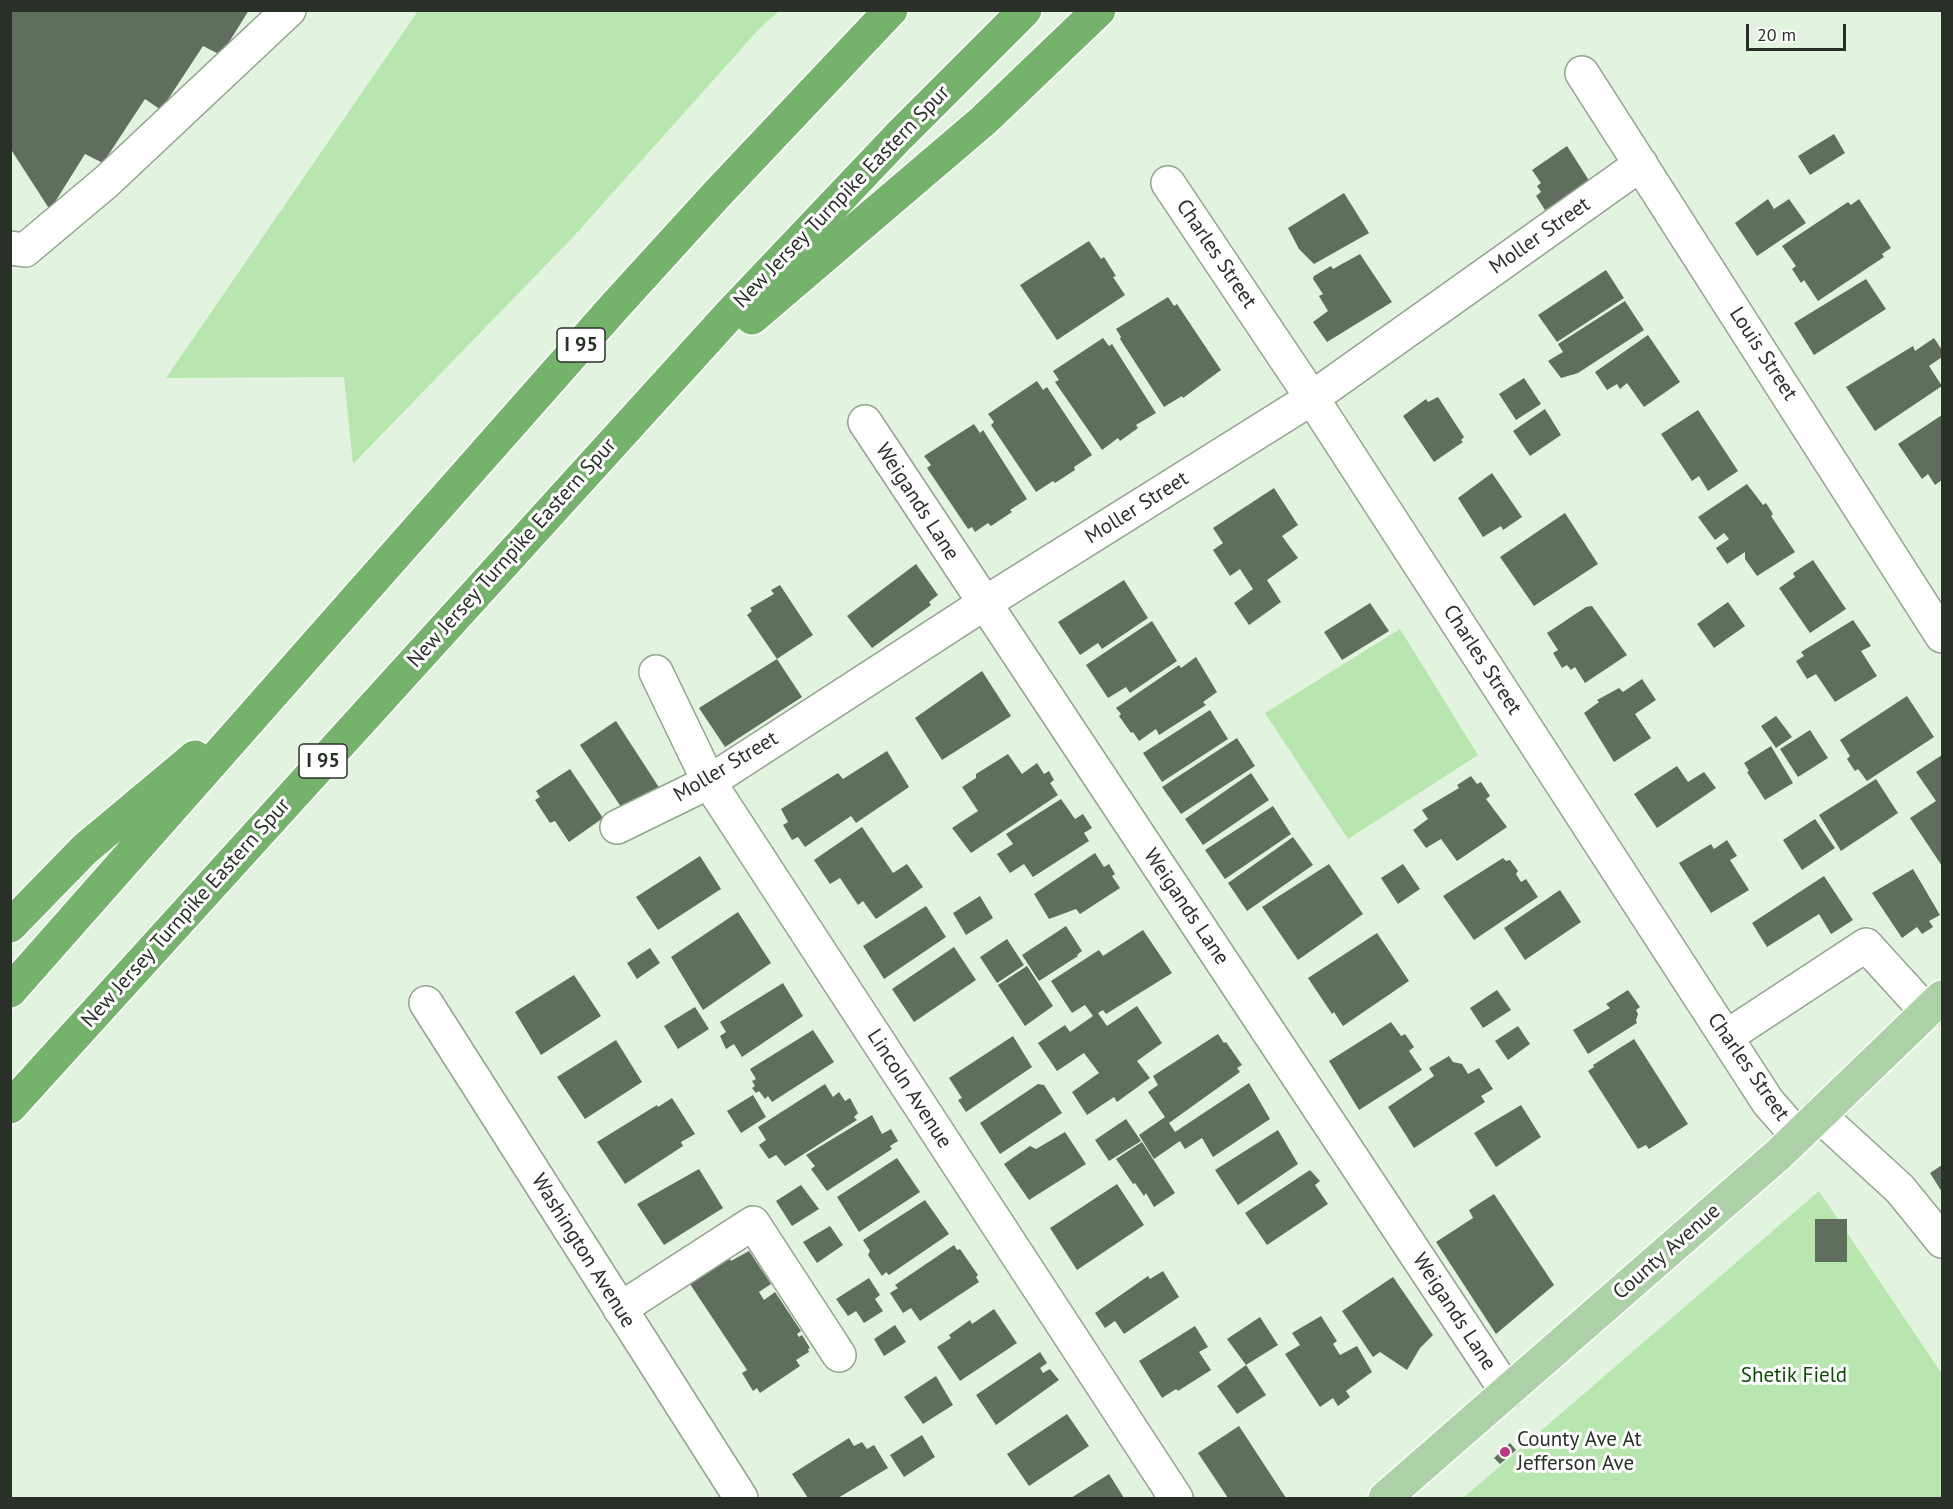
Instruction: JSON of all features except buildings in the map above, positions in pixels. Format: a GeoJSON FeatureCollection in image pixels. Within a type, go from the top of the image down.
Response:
{"type":"FeatureCollection","features":[{"type":"Feature","properties":{"kind":"highway","name":"I 95"},"geometry":{"type":"LineString","coordinates":[[10,991],[710,201],[891,10]]}},
{"type":"Feature","properties":{"kind":"highway","name":"New Jersey Turnpike Eastern Spur"},"geometry":{"type":"LineString","coordinates":[[10,1107],[636,416],[853,184],[1025,10]]}},
{"type":"Feature","properties":{"kind":"highway"},"geometry":{"type":"LineString","coordinates":[[636,416],[984,120],[1099,10]]}},
{"type":"Feature","properties":{"kind":"highway"},"geometry":{"type":"LineString","coordinates":[[10,927],[85,849],[279,686]]}},
{"type":"Feature","properties":{"kind":"main road","name":"County Avenue"},"geometry":{"type":"LineString","coordinates":[[1385,1498],[1779,1154],[1935,1004]]}},
{"type":"Feature","properties":{"kind":"street"},"geometry":{"type":"LineString","coordinates":[[10,248],[25,250],[106,182],[289,10]]}},
{"type":"Feature","properties":{"kind":"street","name":"Louis Street"},"geometry":{"type":"LineString","coordinates":[[1582,73],[1942,636]]}},
{"type":"Feature","properties":{"kind":"street","name":"Moller Street"},"geometry":{"type":"LineString","coordinates":[[617,827],[709,782],[985,603],[1312,398],[1641,164]]}},
{"type":"Feature","properties":{"kind":"street","name":"Charles Street"},"geometry":{"type":"LineString","coordinates":[[1168,183],[1312,398],[1768,1102],[1808,1125],[1900,1189],[1942,1241]]}},
{"type":"Feature","properties":{"kind":"street","name":"Weigands Lane"},"geometry":{"type":"LineString","coordinates":[[864,422],[1507,1392]]}},
{"type":"Feature","properties":{"kind":"street","name":"Lincoln Avenue"},"geometry":{"type":"LineString","coordinates":[[656,672],[709,782],[1176,1498]]}},
{"type":"Feature","properties":{"kind":"street"},"geometry":{"type":"LineString","coordinates":[[1726,1037],[1866,945],[1935,1004]]}},
{"type":"Feature","properties":{"kind":"street","name":"Washington Avenue"},"geometry":{"type":"LineString","coordinates":[[426,1003],[741,1498]]}},
{"type":"Feature","properties":{"kind":"street"},"geometry":{"type":"LineString","coordinates":[[620,1309],[753,1223],[839,1355]]}},
{"type":"Feature","properties":{"kind":"green space"},"geometry":{"type":"Polygon","coordinates":[[[418,11],[779,11],[759,29],[574,236],[353,464],[344,377],[166,378],[418,11]]]}},
{"type":"Feature","properties":{"kind":"green space"},"geometry":{"type":"Polygon","coordinates":[[[1400,629],[1478,755],[1348,839],[1265,713],[1400,629]]]}},
{"type":"Feature","properties":{"kind":"green space","name":"Shetik Field"},"geometry":{"type":"Polygon","coordinates":[[[1819,1191],[1942,1374],[1942,1498],[1463,1498],[1819,1191]]]}},
{"type":"Feature","properties":{"kind":"place","name":"County Ave At Jefferson Ave"},"geometry":{"type":"Point","coordinates":[1505,1452]}}]}
